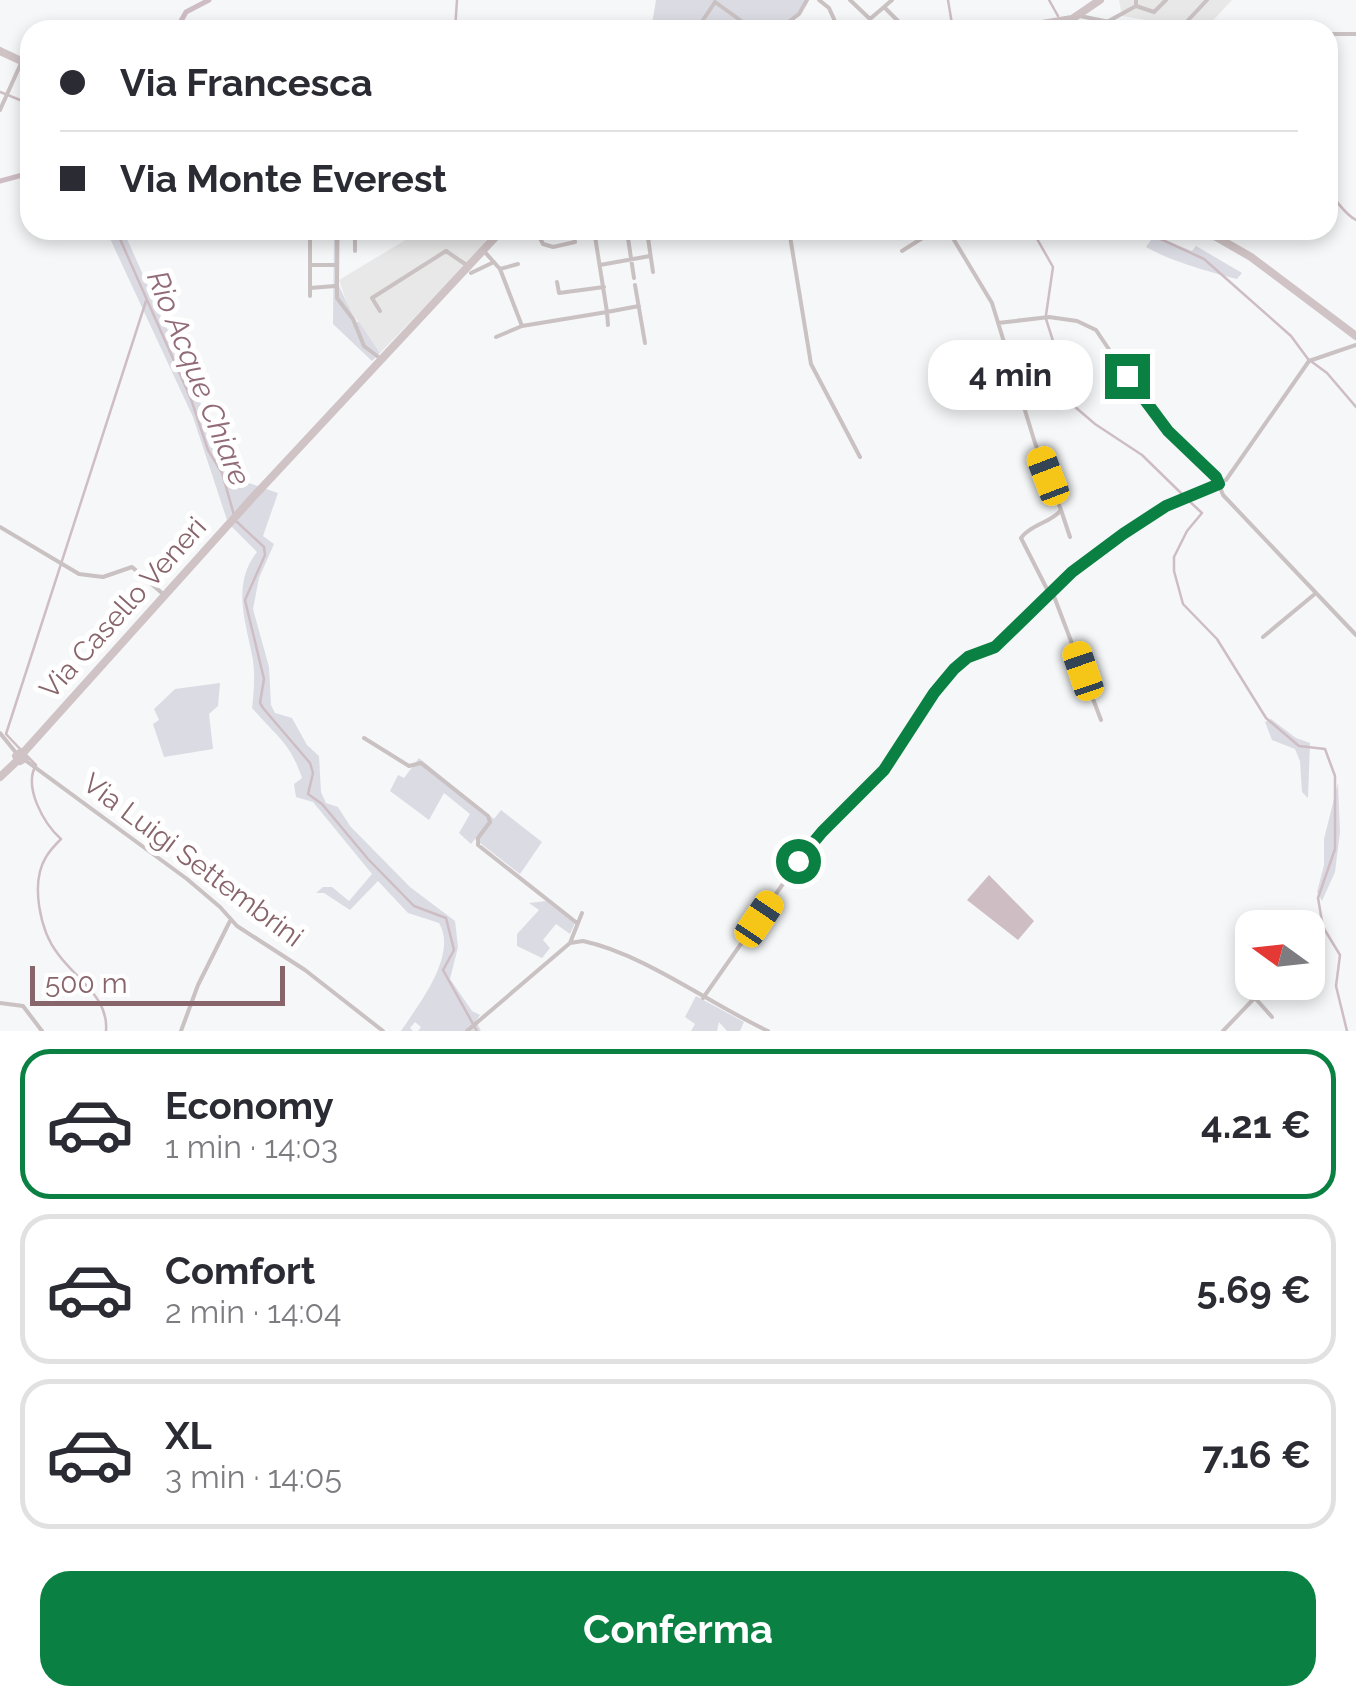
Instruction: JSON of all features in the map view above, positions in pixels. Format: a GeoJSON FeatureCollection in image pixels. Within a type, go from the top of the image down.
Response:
{"type":"FeatureCollection","features":[{"type":"Feature","properties":{"kind":"street"},"geometry":{"type":"LineString","coordinates":[[791,20],[807,0]]}},
{"type":"Feature","properties":{"kind":"street"},"geometry":{"type":"LineString","coordinates":[[819,0],[829,8],[834,20]]}},
{"type":"Feature","properties":{"kind":"street"},"geometry":{"type":"LineString","coordinates":[[850,0],[870,19],[892,0]]}},
{"type":"Feature","properties":{"kind":"street"},"geometry":{"type":"LineString","coordinates":[[1080,16],[1100,0]]}},
{"type":"Feature","properties":{"kind":"street"},"geometry":{"type":"LineString","coordinates":[[1111,20],[1136,3],[1154,12],[1166,0]]}},
{"type":"Feature","properties":{"kind":"street"},"geometry":{"type":"LineString","coordinates":[[1188,20],[1207,0]]}},
{"type":"Feature","properties":{"kind":"street"},"geometry":{"type":"LineString","coordinates":[[703,20],[715,2],[740,20]]}},
{"type":"Feature","properties":{"kind":"street"},"geometry":{"type":"LineString","coordinates":[[884,7],[897,20]]}},
{"type":"Feature","properties":{"kind":"street"},"geometry":{"type":"LineString","coordinates":[[1059,20],[1080,16],[1099,20]]}},
{"type":"Feature","properties":{"kind":"street"},"geometry":{"type":"LineString","coordinates":[[0,110],[20,74]]}},
{"type":"Feature","properties":{"kind":"street"},"geometry":{"type":"LineString","coordinates":[[310,240],[310,296]]}},
{"type":"Feature","properties":{"kind":"street"},"geometry":{"type":"LineString","coordinates":[[337,240],[339,304],[353,320],[360,339],[381,359]]}},
{"type":"Feature","properties":{"kind":"street"},"geometry":{"type":"LineString","coordinates":[[355,240],[355,251]]}},
{"type":"Feature","properties":{"kind":"street","name":"Via Casello Veneri"},"geometry":{"type":"LineString","coordinates":[[0,777],[492,240]]}},
{"type":"Feature","properties":{"kind":"street"},"geometry":{"type":"LineString","coordinates":[[542,240],[546,246],[572,244],[575,240]]}},
{"type":"Feature","properties":{"kind":"street"},"geometry":{"type":"LineString","coordinates":[[596,240],[608,325]]}},
{"type":"Feature","properties":{"kind":"street"},"geometry":{"type":"LineString","coordinates":[[628,240],[644,343]]}},
{"type":"Feature","properties":{"kind":"street"},"geometry":{"type":"LineString","coordinates":[[648,240],[653,272]]}},
{"type":"Feature","properties":{"kind":"street"},"geometry":{"type":"LineString","coordinates":[[791,240],[812,364],[860,458]]}},
{"type":"Feature","properties":{"kind":"street"},"geometry":{"type":"LineString","coordinates":[[902,251],[919,240]]}},
{"type":"Feature","properties":{"kind":"street"},"geometry":{"type":"LineString","coordinates":[[954,240],[991,301],[1070,537]]}},
{"type":"Feature","properties":{"kind":"street"},"geometry":{"type":"LineString","coordinates":[[1221,240],[1251,257],[1356,336]]}},
{"type":"Feature","properties":{"kind":"street"},"geometry":{"type":"LineString","coordinates":[[483,250],[500,269],[522,326]]}},
{"type":"Feature","properties":{"kind":"street"},"geometry":{"type":"LineString","coordinates":[[380,311],[372,298],[446,252],[469,269],[494,262]]}},
{"type":"Feature","properties":{"kind":"street"},"geometry":{"type":"LineString","coordinates":[[600,264],[650,256]]}},
{"type":"Feature","properties":{"kind":"street"},"geometry":{"type":"LineString","coordinates":[[455,260],[459,274]]}},
{"type":"Feature","properties":{"kind":"street"},"geometry":{"type":"LineString","coordinates":[[310,264],[337,265]]}},
{"type":"Feature","properties":{"kind":"street"},"geometry":{"type":"LineString","coordinates":[[500,269],[518,264]]}},
{"type":"Feature","properties":{"kind":"street"},"geometry":{"type":"LineString","coordinates":[[558,282],[559,293],[604,287]]}},
{"type":"Feature","properties":{"kind":"street"},"geometry":{"type":"LineString","coordinates":[[310,288],[337,286]]}},
{"type":"Feature","properties":{"kind":"street"},"geometry":{"type":"LineString","coordinates":[[496,337],[522,326],[638,306]]}},
{"type":"Feature","properties":{"kind":"street"},"geometry":{"type":"LineString","coordinates":[[998,324],[1050,317],[1077,321],[1096,330],[1147,406],[1216,477],[1223,494],[1356,635]]}},
{"type":"Feature","properties":{"kind":"street"},"geometry":{"type":"LineString","coordinates":[[703,998],[812,842],[884,770],[943,681],[968,657],[995,647],[1050,592],[1144,520],[1166,506],[1219,484],[1236,469],[1310,361],[1356,345]]}},
{"type":"Feature","properties":{"kind":"street"},"geometry":{"type":"LineString","coordinates":[[1061,510],[1027,530],[1021,538],[1050,592],[1101,720]]}},
{"type":"Feature","properties":{"kind":"street"},"geometry":{"type":"LineString","coordinates":[[0,527],[73,573],[104,577],[132,567],[164,594]]}},
{"type":"Feature","properties":{"kind":"street"},"geometry":{"type":"LineString","coordinates":[[1264,637],[1316,593]]}},
{"type":"Feature","properties":{"kind":"street","name":"Via Luigi Settembrini"},"geometry":{"type":"LineString","coordinates":[[0,733],[22,755],[186,879],[230,920],[383,1031]]}},
{"type":"Feature","properties":{"kind":"street"},"geometry":{"type":"LineString","coordinates":[[364,738],[409,766],[422,763],[488,816],[490,821],[478,838],[478,845],[577,922]]}},
{"type":"Feature","properties":{"kind":"street"},"geometry":{"type":"LineString","coordinates":[[468,1030],[570,943],[582,913]]}},
{"type":"Feature","properties":{"kind":"street"},"geometry":{"type":"LineString","coordinates":[[182,1031],[198,985],[230,920]]}},
{"type":"Feature","properties":{"kind":"street"},"geometry":{"type":"LineString","coordinates":[[570,943],[590,942],[662,974],[768,1031]]}},
{"type":"Feature","properties":{"kind":"street"},"geometry":{"type":"LineString","coordinates":[[1224,1031],[1253,1000]]}},
{"type":"Feature","properties":{"kind":"street"},"geometry":{"type":"LineString","coordinates":[[1257,1000],[1272,1017]]}},
{"type":"Feature","properties":{"kind":"street"},"geometry":{"type":"LineString","coordinates":[[0,1002],[23,1006],[42,1031]]}},
{"type":"Feature","properties":{"kind":"shaded area"},"geometry":{"type":"Polygon","coordinates":[[[656,0],[807,0],[791,20],[653,20],[656,0]]]}},
{"type":"Feature","properties":{"kind":"shaded area"},"geometry":{"type":"Polygon","coordinates":[[[1119,0],[1232,0],[1213,20],[1122,16],[1119,0]]]}},
{"type":"Feature","properties":{"kind":"shaded area"},"geometry":{"type":"Polygon","coordinates":[[[111,240],[127,240],[234,478],[278,493],[263,536],[274,544],[259,578],[253,609],[269,667],[271,705],[275,713],[292,718],[307,745],[319,756],[321,792],[326,803],[338,807],[350,826],[410,887],[455,921],[458,947],[450,979],[472,1011],[480,1015],[476,1021],[481,1031],[418,1031],[421,1027],[415,1022],[410,1028],[413,1031],[401,1031],[440,964],[444,936],[439,923],[408,913],[378,881],[350,910],[324,893],[316,893],[323,887],[332,887],[349,901],[372,874],[313,802],[296,797],[294,784],[302,778],[297,766],[281,740],[252,708],[254,666],[242,591],[244,577],[257,552],[231,526],[249,497],[227,520],[193,417],[111,240]]]}},
{"type":"Feature","properties":{"kind":"shaded area"},"geometry":{"type":"Polygon","coordinates":[[[334,240],[340,240],[339,286],[356,322],[380,353],[372,361],[333,324],[334,240]]]}},
{"type":"Feature","properties":{"kind":"shaded area"},"geometry":{"type":"Polygon","coordinates":[[[405,240],[489,240],[380,353],[349,309],[339,280],[405,240]]]}},
{"type":"Feature","properties":{"kind":"shaded area"},"geometry":{"type":"Polygon","coordinates":[[[1151,240],[1164,240],[1192,251],[1196,246],[1242,273],[1237,279],[1146,247],[1151,240]]]}},
{"type":"Feature","properties":{"kind":"shaded area"},"geometry":{"type":"Polygon","coordinates":[[[220,683],[218,706],[209,714],[213,749],[164,757],[153,724],[159,720],[154,709],[175,689],[220,683]]]}},
{"type":"Feature","properties":{"kind":"shaded area"},"geometry":{"type":"Polygon","coordinates":[[[1271,719],[1296,738],[1310,743],[1308,798],[1302,792],[1300,761],[1295,749],[1272,740],[1265,722],[1271,719]]]}},
{"type":"Feature","properties":{"kind":"shaded area"},"geometry":{"type":"Polygon","coordinates":[[[419,758],[494,819],[501,810],[542,842],[520,874],[475,839],[471,844],[459,833],[470,814],[444,793],[429,820],[390,791],[398,775],[404,778],[419,758]]]}},
{"type":"Feature","properties":{"kind":"shaded area"},"geometry":{"type":"Polygon","coordinates":[[[1338,783],[1340,832],[1335,872],[1322,901],[1317,892],[1324,865],[1324,839],[1338,783]]]}},
{"type":"Feature","properties":{"kind":"shaded area"},"geometry":{"type":"Polygon","coordinates":[[[989,875],[1034,921],[1018,940],[967,900],[989,875]]]}},
{"type":"Feature","properties":{"kind":"shaded area"},"geometry":{"type":"Polygon","coordinates":[[[546,901],[575,923],[570,934],[556,924],[543,940],[550,948],[542,958],[517,946],[517,934],[539,910],[529,903],[546,901]]]}},
{"type":"Feature","properties":{"kind":"shaded area"},"geometry":{"type":"Polygon","coordinates":[[[696,996],[744,1022],[740,1031],[727,1031],[719,1022],[717,1031],[691,1031],[695,1024],[685,1017],[696,996]]]}},
{"type":"Feature","properties":{"kind":"waterway"},"geometry":{"type":"LineString","coordinates":[[182,20],[186,12],[209,0]]}},
{"type":"Feature","properties":{"kind":"waterway"},"geometry":{"type":"LineString","coordinates":[[456,20],[457,0]]}},
{"type":"Feature","properties":{"kind":"waterway"},"geometry":{"type":"LineString","coordinates":[[948,0],[951,20]]}},
{"type":"Feature","properties":{"kind":"waterway"},"geometry":{"type":"LineString","coordinates":[[1049,0],[1058,16]]}},
{"type":"Feature","properties":{"kind":"waterway","name":"Rio Acque Chiare"},"geometry":{"type":"LineString","coordinates":[[0,92],[20,100]]}},
{"type":"Feature","properties":{"kind":"waterway"},"geometry":{"type":"LineString","coordinates":[[0,181],[20,176]]}},
{"type":"Feature","properties":{"kind":"waterway"},"geometry":{"type":"LineString","coordinates":[[1338,203],[1356,220]]}},
{"type":"Feature","properties":{"kind":"waterway","name":"Rio Acque Chiare"},"geometry":{"type":"LineString","coordinates":[[120,240],[191,399],[208,450],[222,473],[234,515]]}},
{"type":"Feature","properties":{"kind":"waterway"},"geometry":{"type":"LineString","coordinates":[[1038,240],[1053,267],[1046,315]]}},
{"type":"Feature","properties":{"kind":"waterway"},"geometry":{"type":"LineString","coordinates":[[1163,240],[1204,259],[1291,336],[1356,407]]}},
{"type":"Feature","properties":{"kind":"waterway"},"geometry":{"type":"LineString","coordinates":[[21,750],[6,734],[146,301]]}},
{"type":"Feature","properties":{"kind":"waterway"},"geometry":{"type":"LineString","coordinates":[[1046,319],[1074,406],[1142,455],[1184,496]]}},
{"type":"Feature","properties":{"kind":"waterway"},"geometry":{"type":"LineString","coordinates":[[1188,500],[1202,513],[1174,557],[1183,604],[1217,639],[1266,718],[1299,746],[1325,749],[1335,776],[1335,849],[1318,898],[1323,927],[1340,955],[1336,986],[1347,1031]]}},
{"type":"Feature","properties":{"kind":"waterway","name":"Rio Acque Chiare"},"geometry":{"type":"LineString","coordinates":[[237,522],[264,547],[265,555],[245,600],[264,679],[260,703],[310,763],[313,773],[308,794],[322,804],[414,906],[446,918],[454,950],[443,970],[477,1031]]}},
{"type":"Feature","properties":{"kind":"waterway"},"geometry":{"type":"LineString","coordinates":[[27,756],[36,765],[32,784],[37,805],[61,839],[41,868],[38,893],[42,920],[58,954],[97,998],[106,1019],[106,1031]]}},
{"type":"Feature","properties":{"kind":"route"},"geometry":{"type":"LineString","coordinates":[[798,861],[822,832],[874,783],[954,669],[968,657],[995,647],[1072,572],[1123,534],[1166,506],[1219,484],[1168,431],[1127,376]]}}]}
